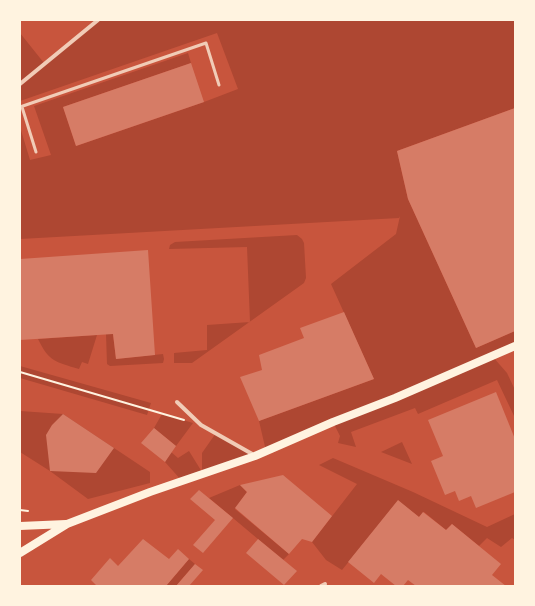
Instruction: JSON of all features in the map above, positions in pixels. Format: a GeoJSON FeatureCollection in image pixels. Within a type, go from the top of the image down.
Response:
{"type":"FeatureCollection","features":[{"type":"Feature","properties":{"kind":"main road"},"geometry":{"type":"LineString","coordinates":[[20,553],[67,524],[150,492],[254,456],[333,422],[396,398],[515,346]]}},
{"type":"Feature","properties":{"kind":"main road"},"geometry":{"type":"LineString","coordinates":[[20,526],[67,524]]}},
{"type":"Feature","properties":{"kind":"street"},"geometry":{"type":"LineString","coordinates":[[20,84],[98,20]]}},
{"type":"Feature","properties":{"kind":"street"},"geometry":{"type":"LineString","coordinates":[[177,402],[201,425],[254,456]]}},
{"type":"Feature","properties":{"kind":"lane"},"geometry":{"type":"LineString","coordinates":[[36,152],[21,107],[206,43],[219,85]]}},
{"type":"Feature","properties":{"kind":"path"},"geometry":{"type":"LineString","coordinates":[[20,372],[201,425]]}},
{"type":"Feature","properties":{"kind":"path"},"geometry":{"type":"LineString","coordinates":[[20,510],[28,511]]}},
{"type":"Feature","properties":{"kind":"shaded area"},"geometry":{"type":"Polygon","coordinates":[[[98,20],[515,20],[515,108],[397,151],[408,199],[476,348],[515,331],[515,346],[493,357],[507,373],[515,390],[515,418],[497,380],[418,414],[415,408],[351,432],[356,447],[338,443],[340,436],[333,422],[266,451],[259,421],[374,379],[331,284],[396,234],[400,216],[399,218],[20,239],[20,127],[30,160],[51,155],[34,106],[188,53],[191,63],[63,107],[76,146],[238,89],[217,33],[20,101],[20,33],[44,63],[98,20]]]}},
{"type":"Feature","properties":{"kind":"shaded area"},"geometry":{"type":"Polygon","coordinates":[[[297,235],[302,239],[304,243],[306,278],[304,283],[250,322],[247,247],[169,249],[170,245],[175,242],[297,235]]]}},
{"type":"Feature","properties":{"kind":"shaded area"},"geometry":{"type":"Polygon","coordinates":[[[249,322],[192,363],[174,363],[174,353],[207,350],[207,325],[249,322]]]}},
{"type":"Feature","properties":{"kind":"shaded area"},"geometry":{"type":"Polygon","coordinates":[[[106,334],[113,334],[116,359],[163,354],[163,363],[110,366],[107,364],[106,334]]]}},
{"type":"Feature","properties":{"kind":"shaded area"},"geometry":{"type":"Polygon","coordinates":[[[97,335],[88,364],[82,362],[79,369],[64,365],[54,360],[42,347],[38,339],[97,335]]]}},
{"type":"Feature","properties":{"kind":"shaded area"},"geometry":{"type":"Polygon","coordinates":[[[20,366],[151,403],[147,415],[20,378],[20,366]]]}},
{"type":"Feature","properties":{"kind":"shaded area"},"geometry":{"type":"Polygon","coordinates":[[[20,411],[63,414],[150,472],[150,483],[88,499],[50,471],[20,452],[20,411]]]}},
{"type":"Feature","properties":{"kind":"shaded area"},"geometry":{"type":"Polygon","coordinates":[[[162,414],[193,423],[176,446],[154,428],[162,414]]]}},
{"type":"Feature","properties":{"kind":"shaded area"},"geometry":{"type":"Polygon","coordinates":[[[216,433],[255,456],[182,481],[165,462],[171,452],[178,458],[189,451],[202,472],[202,453],[216,433]]]}},
{"type":"Feature","properties":{"kind":"shaded area"},"geometry":{"type":"Polygon","coordinates":[[[402,442],[412,464],[381,452],[402,442]]]}},
{"type":"Feature","properties":{"kind":"shaded area"},"geometry":{"type":"Polygon","coordinates":[[[333,458],[413,492],[487,527],[515,514],[515,540],[512,538],[501,547],[487,538],[479,546],[452,524],[446,530],[424,512],[419,517],[398,501],[342,570],[326,560],[312,542],[357,484],[319,465],[333,458]]]}},
{"type":"Feature","properties":{"kind":"shaded area"},"geometry":{"type":"Polygon","coordinates":[[[240,485],[247,492],[235,509],[289,554],[283,560],[209,498],[240,485]]]}},
{"type":"Feature","properties":{"kind":"shaded area"},"geometry":{"type":"Polygon","coordinates":[[[189,559],[195,564],[176,586],[166,586],[189,559]]]}},
{"type":"Feature","properties":{"kind":"building"},"geometry":{"type":"Polygon","coordinates":[[[191,63],[204,102],[76,146],[63,107],[191,63]]]}},
{"type":"Feature","properties":{"kind":"building"},"geometry":{"type":"Polygon","coordinates":[[[515,108],[515,331],[476,348],[408,199],[397,151],[515,108]]]}},
{"type":"Feature","properties":{"kind":"building"},"geometry":{"type":"Polygon","coordinates":[[[148,250],[155,355],[116,359],[113,334],[20,340],[20,259],[148,250]]]}},
{"type":"Feature","properties":{"kind":"building"},"geometry":{"type":"Polygon","coordinates":[[[344,312],[374,379],[259,421],[240,377],[262,370],[259,355],[304,338],[300,328],[344,312]]]}},
{"type":"Feature","properties":{"kind":"building"},"geometry":{"type":"Polygon","coordinates":[[[496,392],[515,439],[515,492],[476,508],[471,496],[459,501],[455,491],[445,495],[431,461],[443,456],[428,420],[496,392]]]}},
{"type":"Feature","properties":{"kind":"building"},"geometry":{"type":"Polygon","coordinates":[[[63,414],[114,448],[96,473],[50,471],[46,435],[52,425],[63,414]]]}},
{"type":"Feature","properties":{"kind":"building"},"geometry":{"type":"Polygon","coordinates":[[[154,428],[176,446],[165,462],[141,443],[154,428]]]}},
{"type":"Feature","properties":{"kind":"building"},"geometry":{"type":"Polygon","coordinates":[[[283,475],[332,516],[312,542],[302,539],[289,554],[235,508],[247,492],[240,485],[283,475]]]}},
{"type":"Feature","properties":{"kind":"building"},"geometry":{"type":"Polygon","coordinates":[[[199,490],[233,518],[203,553],[193,545],[215,520],[190,499],[199,490]]]}},
{"type":"Feature","properties":{"kind":"building"},"geometry":{"type":"Polygon","coordinates":[[[398,500],[419,517],[423,512],[446,530],[452,524],[501,564],[492,575],[506,586],[416,586],[408,580],[403,586],[396,586],[381,574],[374,583],[348,562],[398,500]]]}},
{"type":"Feature","properties":{"kind":"building"},"geometry":{"type":"Polygon","coordinates":[[[143,539],[169,559],[178,549],[189,559],[166,586],[97,586],[91,580],[110,558],[118,566],[143,539]]]}},
{"type":"Feature","properties":{"kind":"building"},"geometry":{"type":"Polygon","coordinates":[[[258,539],[297,571],[284,585],[246,553],[258,539]]]}},
{"type":"Feature","properties":{"kind":"building"},"geometry":{"type":"Polygon","coordinates":[[[195,564],[203,570],[189,586],[176,586],[195,564]]]}}]}
